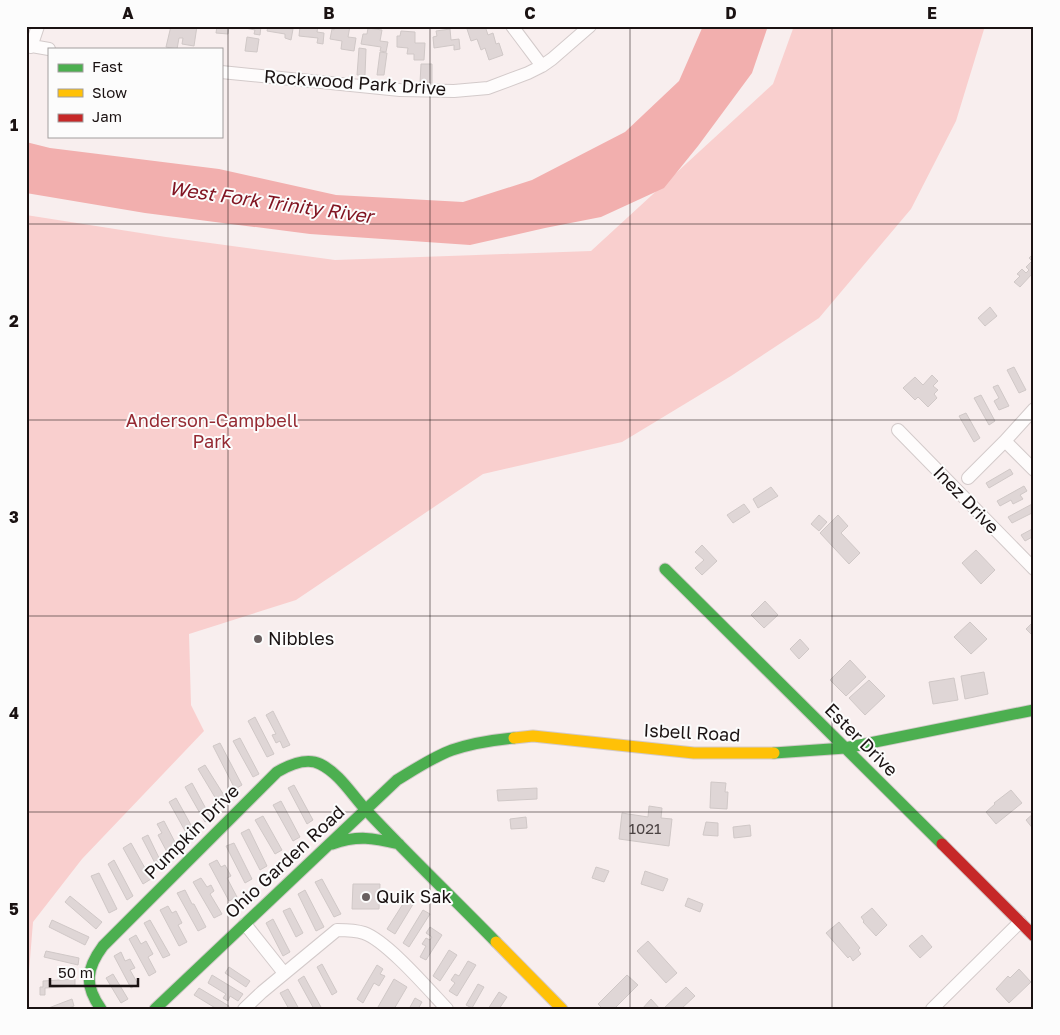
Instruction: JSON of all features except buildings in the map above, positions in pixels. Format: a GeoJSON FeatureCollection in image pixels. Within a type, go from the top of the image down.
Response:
{"type":"FeatureCollection","features":[{"type":"Feature","properties":{"kind":"street"},"geometry":{"type":"LineString","coordinates":[[38,26],[29,46],[48,49]]}},
{"type":"Feature","properties":{"kind":"street"},"geometry":{"type":"LineString","coordinates":[[512,26],[542,66]]}},
{"type":"Feature","properties":{"kind":"street","name":"Rockwood Park Drive"},"geometry":{"type":"LineString","coordinates":[[222,72],[400,90],[454,91],[488,88],[542,66],[590,26]]}},
{"type":"Feature","properties":{"kind":"street"},"geometry":{"type":"LineString","coordinates":[[968,478],[1034,409]]}},
{"type":"Feature","properties":{"kind":"street","name":"Inez Drive"},"geometry":{"type":"LineString","coordinates":[[898,430],[1034,569]]}},
{"type":"Feature","properties":{"kind":"street"},"geometry":{"type":"LineString","coordinates":[[1005,441],[1034,470]]}},
{"type":"Feature","properties":{"kind":"street","name":"Ester Drive"},"geometry":{"type":"LineString","coordinates":[[665,569],[1034,936]]}},
{"type":"Feature","properties":{"kind":"street","name":"Isbell Road"},"geometry":{"type":"LineString","coordinates":[[366,810],[397,780],[426,762],[452,750],[484,740],[533,736],[632,748],[740,754],[845,748],[1034,710]]}},
{"type":"Feature","properties":{"kind":"street","name":"Pumpkin Drive"},"geometry":{"type":"LineString","coordinates":[[101,1009],[89,985],[88,972],[99,952],[277,772],[287,766],[316,762],[337,776],[366,810]]}},
{"type":"Feature","properties":{"kind":"street","name":"Ohio Garden Road"},"geometry":{"type":"LineString","coordinates":[[155,1009],[366,810],[562,1009]]}},
{"type":"Feature","properties":{"kind":"street"},"geometry":{"type":"LineString","coordinates":[[327,846],[345,839],[367,836],[400,844]]}},
{"type":"Feature","properties":{"kind":"street"},"geometry":{"type":"LineString","coordinates":[[932,1009],[1020,922]]}},
{"type":"Feature","properties":{"kind":"street"},"geometry":{"type":"LineString","coordinates":[[245,924],[284,973]]}},
{"type":"Feature","properties":{"kind":"street"},"geometry":{"type":"LineString","coordinates":[[244,1009],[284,973],[338,930],[352,930],[366,934],[391,951],[447,1009]]}},
{"type":"Feature","properties":{"kind":"green space","name":"Anderson-Campbell Park"},"geometry":{"type":"Polygon","coordinates":[[[794,26],[985,26],[956,121],[911,209],[819,318],[731,376],[622,442],[483,474],[296,600],[189,634],[191,705],[204,731],[82,859],[33,922],[26,1009],[26,215],[166,237],[335,260],[591,251],[773,84],[794,26]]]}},
{"type":"Feature","properties":{"kind":"water","name":"West Fork Trinity River"},"geometry":{"type":"Polygon","coordinates":[[[703,26],[768,26],[752,73],[664,188],[601,217],[470,245],[310,234],[145,213],[26,193],[26,142],[50,148],[219,169],[336,195],[463,202],[532,180],[625,132],[679,81],[703,26]]]}},
{"type":"Feature","properties":{"kind":"traffic: fast"},"geometry":{"type":"LineString","coordinates":[[665,569],[942,844]]}},
{"type":"Feature","properties":{"kind":"traffic: fast"},"geometry":{"type":"LineString","coordinates":[[774,753],[845,748],[1034,710]]}},
{"type":"Feature","properties":{"kind":"traffic: fast"},"geometry":{"type":"LineString","coordinates":[[155,1009],[397,780],[452,750],[483,742],[514,738]]}},
{"type":"Feature","properties":{"kind":"traffic: fast"},"geometry":{"type":"LineString","coordinates":[[101,1009],[92,992],[89,977],[93,962],[103,946],[277,772],[303,762],[315,762],[333,773],[382,827],[496,942]]}},
{"type":"Feature","properties":{"kind":"traffic: fast"},"geometry":{"type":"LineString","coordinates":[[332,844],[358,838],[399,844]]}},
{"type":"Feature","properties":{"kind":"traffic: slow"},"geometry":{"type":"LineString","coordinates":[[514,738],[533,736],[694,753],[774,753]]}},
{"type":"Feature","properties":{"kind":"traffic: slow"},"geometry":{"type":"LineString","coordinates":[[496,942],[562,1009]]}},
{"type":"Feature","properties":{"kind":"traffic: jam"},"geometry":{"type":"LineString","coordinates":[[942,844],[1034,936]]}},
{"type":"Feature","properties":{"kind":"place","name":"Nibbles"},"geometry":{"type":"Point","coordinates":[258,639]}},
{"type":"Feature","properties":{"kind":"place","name":"Quik Sak"},"geometry":{"type":"Point","coordinates":[366,897]}}]}
